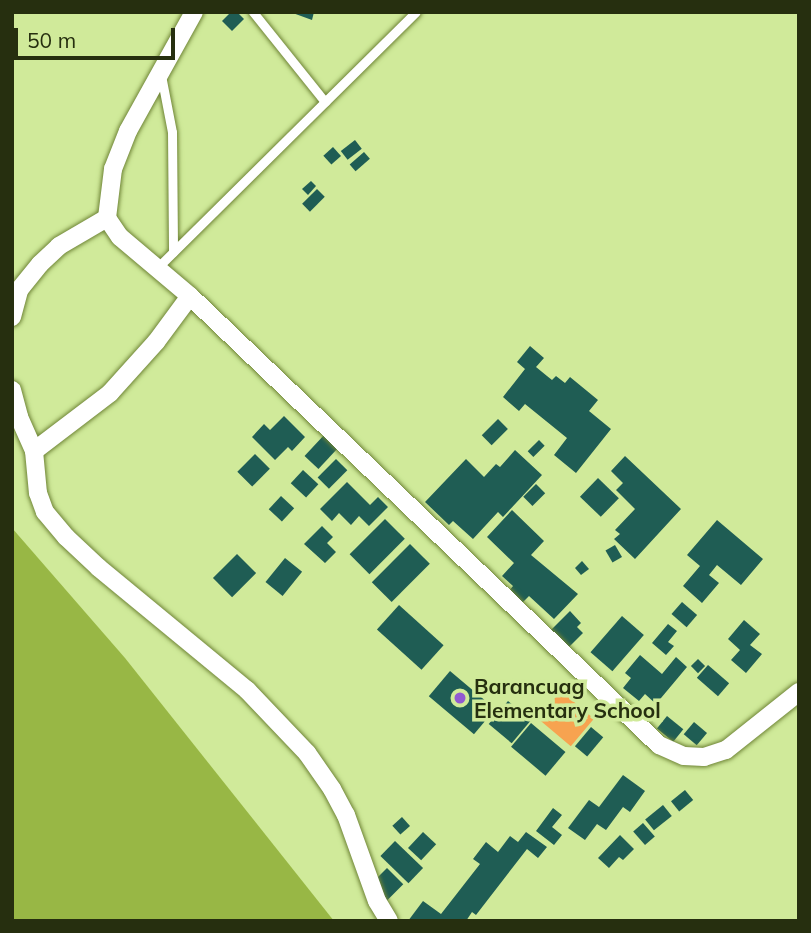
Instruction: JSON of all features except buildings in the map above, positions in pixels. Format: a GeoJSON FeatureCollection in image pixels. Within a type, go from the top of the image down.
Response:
{"type":"FeatureCollection","features":[{"type":"Feature","properties":{"kind":"street"},"geometry":{"type":"LineString","coordinates":[[194,12],[128,131],[113,169],[107,218],[120,237],[190,296],[659,745],[684,756],[704,757],[726,750],[799,692]]}},
{"type":"Feature","properties":{"kind":"street"},"geometry":{"type":"LineString","coordinates":[[12,317],[19,290],[40,264],[59,246],[107,218]]}},
{"type":"Feature","properties":{"kind":"street"},"geometry":{"type":"LineString","coordinates":[[34,451],[110,393],[156,342],[190,296]]}},
{"type":"Feature","properties":{"kind":"street"},"geometry":{"type":"LineString","coordinates":[[12,390],[19,417],[34,451],[38,493],[45,512],[66,537],[247,690],[307,753],[346,815],[377,901],[389,921]]}},
{"type":"Feature","properties":{"kind":"lane"},"geometry":{"type":"LineString","coordinates":[[253,12],[325,102]]}},
{"type":"Feature","properties":{"kind":"lane"},"geometry":{"type":"LineString","coordinates":[[156,268],[416,12]]}},
{"type":"Feature","properties":{"kind":"lane"},"geometry":{"type":"LineString","coordinates":[[160,73],[172,132],[173,252]]}},
{"type":"Feature","properties":{"kind":"shaded area"},"geometry":{"type":"Polygon","coordinates":[[[12,528],[125,658],[334,921],[12,921],[12,528]]]}},
{"type":"Feature","properties":{"kind":"shaded area"},"geometry":{"type":"Polygon","coordinates":[[[561,691],[594,719],[571,746],[538,719],[561,691]]]}},
{"type":"Feature","properties":{"kind":"place","name":"Barancuag Elementary School"},"geometry":{"type":"Point","coordinates":[460,698]}}]}
